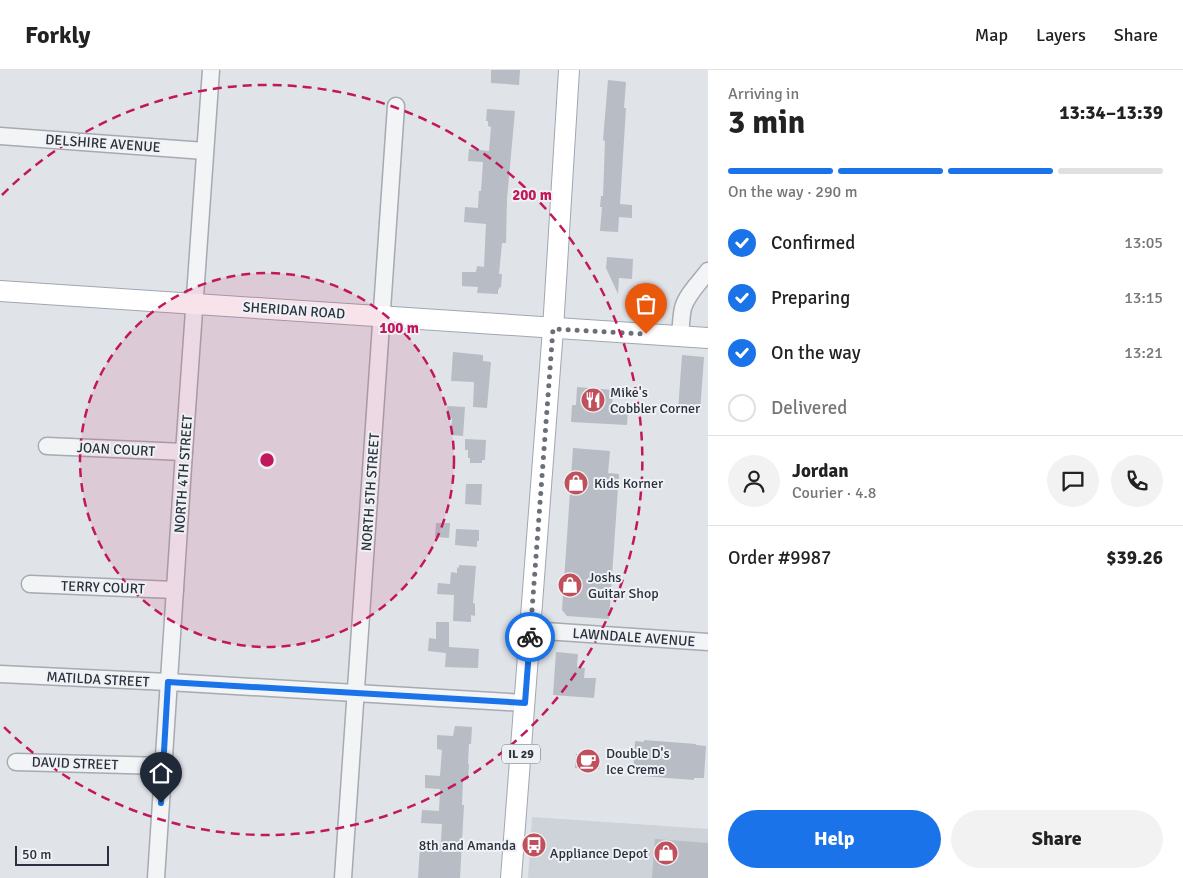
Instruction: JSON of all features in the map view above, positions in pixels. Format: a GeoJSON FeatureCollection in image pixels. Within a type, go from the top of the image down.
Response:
{"type":"FeatureCollection","features":[{"type":"Feature","properties":{"kind":"main road","name":"IL 29"},"geometry":{"type":"LineString","coordinates":[[511,878],[553,329],[569,70]]}},
{"type":"Feature","properties":{"kind":"main road","name":"SHERIDAN ROAD"},"geometry":{"type":"LineString","coordinates":[[0,290],[553,329],[708,338]]}},
{"type":"Feature","properties":{"kind":"street","name":"NORTH 4TH STREET"},"geometry":{"type":"LineString","coordinates":[[156,878],[211,70]]}},
{"type":"Feature","properties":{"kind":"street","name":"NORTH 5TH STREET"},"geometry":{"type":"LineString","coordinates":[[343,878],[396,106]]}},
{"type":"Feature","properties":{"kind":"street","name":"DELSHIRE AVENUE"},"geometry":{"type":"LineString","coordinates":[[0,136],[205,151]]}},
{"type":"Feature","properties":{"kind":"street"},"geometry":{"type":"LineString","coordinates":[[680,336],[684,304],[708,270]]}},
{"type":"Feature","properties":{"kind":"street","name":"JOAN COURT"},"geometry":{"type":"LineString","coordinates":[[48,446],[184,452]]}},
{"type":"Feature","properties":{"kind":"street","name":"TERRY COURT"},"geometry":{"type":"LineString","coordinates":[[30,584],[175,590]]}},
{"type":"Feature","properties":{"kind":"street","name":"LAWNDALE AVENUE"},"geometry":{"type":"LineString","coordinates":[[530,630],[708,642]]}},
{"type":"Feature","properties":{"kind":"street","name":"MATILDA STREET"},"geometry":{"type":"LineString","coordinates":[[0,674],[525,703]]}},
{"type":"Feature","properties":{"kind":"street","name":"DAVID STREET"},"geometry":{"type":"LineString","coordinates":[[16,762],[163,766]]}},
{"type":"Feature","properties":{"kind":"shaded area"},"geometry":{"type":"Polygon","coordinates":[[[532,817],[708,829],[708,878],[528,878],[532,817]]]}},
{"type":"Feature","properties":{"kind":"building"},"geometry":{"type":"Polygon","coordinates":[[[491,70],[520,70],[519,85],[491,83],[491,70]]]}},
{"type":"Feature","properties":{"kind":"building"},"geometry":{"type":"Polygon","coordinates":[[[608,80],[626,82],[620,204],[632,205],[632,218],[619,217],[618,232],[600,231],[605,141],[603,140],[608,80]]]}},
{"type":"Feature","properties":{"kind":"building"},"geometry":{"type":"Polygon","coordinates":[[[487,109],[515,111],[507,199],[506,243],[502,243],[499,274],[502,274],[501,287],[498,289],[498,294],[477,293],[478,287],[462,286],[462,272],[476,272],[477,266],[484,267],[486,224],[464,222],[465,207],[478,208],[483,162],[468,161],[469,149],[489,151],[491,127],[488,126],[488,121],[486,121],[487,109]]]}},
{"type":"Feature","properties":{"kind":"building"},"geometry":{"type":"Polygon","coordinates":[[[607,257],[633,259],[632,279],[619,278],[618,294],[606,268],[607,257]]]}},
{"type":"Feature","properties":{"kind":"building"},"geometry":{"type":"Polygon","coordinates":[[[453,352],[483,355],[483,361],[491,362],[487,408],[473,407],[474,382],[451,381],[453,352]]]}},
{"type":"Feature","properties":{"kind":"building"},"geometry":{"type":"Polygon","coordinates":[[[682,355],[704,357],[700,412],[678,411],[682,355]]]}},
{"type":"Feature","properties":{"kind":"building"},"geometry":{"type":"Polygon","coordinates":[[[577,387],[613,390],[612,408],[628,409],[627,425],[571,422],[572,405],[576,405],[577,387]]]}},
{"type":"Feature","properties":{"kind":"building"},"geometry":{"type":"Polygon","coordinates":[[[447,406],[465,407],[463,436],[451,435],[452,418],[447,418],[447,406]]]}},
{"type":"Feature","properties":{"kind":"building"},"geometry":{"type":"Polygon","coordinates":[[[465,439],[486,440],[485,460],[482,460],[482,463],[470,463],[468,450],[465,450],[465,439]]]}},
{"type":"Feature","properties":{"kind":"building"},"geometry":{"type":"Polygon","coordinates":[[[573,448],[610,451],[608,473],[619,474],[609,619],[567,616],[562,610],[573,448]]]}},
{"type":"Feature","properties":{"kind":"building"},"geometry":{"type":"Polygon","coordinates":[[[466,484],[482,484],[481,505],[465,504],[466,484]]]}},
{"type":"Feature","properties":{"kind":"building"},"geometry":{"type":"Polygon","coordinates":[[[436,523],[450,523],[449,538],[435,537],[436,523]]]}},
{"type":"Feature","properties":{"kind":"building"},"geometry":{"type":"Polygon","coordinates":[[[456,529],[479,530],[477,547],[455,545],[456,529]]]}},
{"type":"Feature","properties":{"kind":"building"},"geometry":{"type":"Polygon","coordinates":[[[459,565],[476,566],[473,603],[475,604],[475,616],[471,615],[471,622],[453,621],[454,595],[437,594],[438,583],[450,584],[451,572],[457,573],[459,565]]]}},
{"type":"Feature","properties":{"kind":"building"},"geometry":{"type":"Polygon","coordinates":[[[436,622],[449,622],[449,647],[479,649],[478,668],[445,667],[446,653],[428,651],[429,638],[436,639],[436,622]]]}},
{"type":"Feature","properties":{"kind":"building"},"geometry":{"type":"Polygon","coordinates":[[[556,652],[578,654],[577,667],[585,668],[584,678],[596,678],[594,698],[553,695],[556,652]]]}},
{"type":"Feature","properties":{"kind":"building"},"geometry":{"type":"Polygon","coordinates":[[[455,726],[472,727],[471,744],[469,744],[468,780],[463,779],[462,805],[464,805],[460,878],[418,878],[420,847],[440,848],[441,840],[442,824],[421,823],[422,810],[439,811],[440,789],[425,788],[425,775],[440,776],[442,750],[437,749],[437,735],[453,736],[455,726]]]}},
{"type":"Feature","properties":{"kind":"building"},"geometry":{"type":"Polygon","coordinates":[[[644,740],[706,746],[704,778],[694,778],[694,780],[633,774],[635,741],[644,742],[644,740]]]}},
{"type":"Feature","properties":{"kind":"building"},"geometry":{"type":"Polygon","coordinates":[[[576,754],[600,755],[599,769],[575,768],[576,754]]]}},
{"type":"Feature","properties":{"kind":"building"},"geometry":{"type":"Polygon","coordinates":[[[655,839],[708,843],[708,878],[652,878],[655,839]]]}},
{"type":"Feature","properties":{"kind":"way so far"},"geometry":{"type":"LineString","coordinates":[[530,637],[553,329],[646,334]]}},
{"type":"Feature","properties":{"kind":"place","name":"Mike's Cobbler Corner"},"geometry":{"type":"Point","coordinates":[593,400]}},
{"type":"Feature","properties":{"kind":"place","name":"Kids Korner"},"geometry":{"type":"Point","coordinates":[576,483]}},
{"type":"Feature","properties":{"kind":"place","name":"Joshs Guitar Shop"},"geometry":{"type":"Point","coordinates":[570,585]}},
{"type":"Feature","properties":{"kind":"place","name":"Double D's Ice Creme"},"geometry":{"type":"Point","coordinates":[588,761]}},
{"type":"Feature","properties":{"kind":"place","name":"8th and Amanda"},"geometry":{"type":"Point","coordinates":[534,845]}},
{"type":"Feature","properties":{"kind":"place","name":"Appliance Depot"},"geometry":{"type":"Point","coordinates":[666,853]}},
{"type":"Feature","properties":{"kind":"route"},"geometry":{"type":"LineString","coordinates":[[161,803],[168,682],[525,703],[530,637]]}}]}
